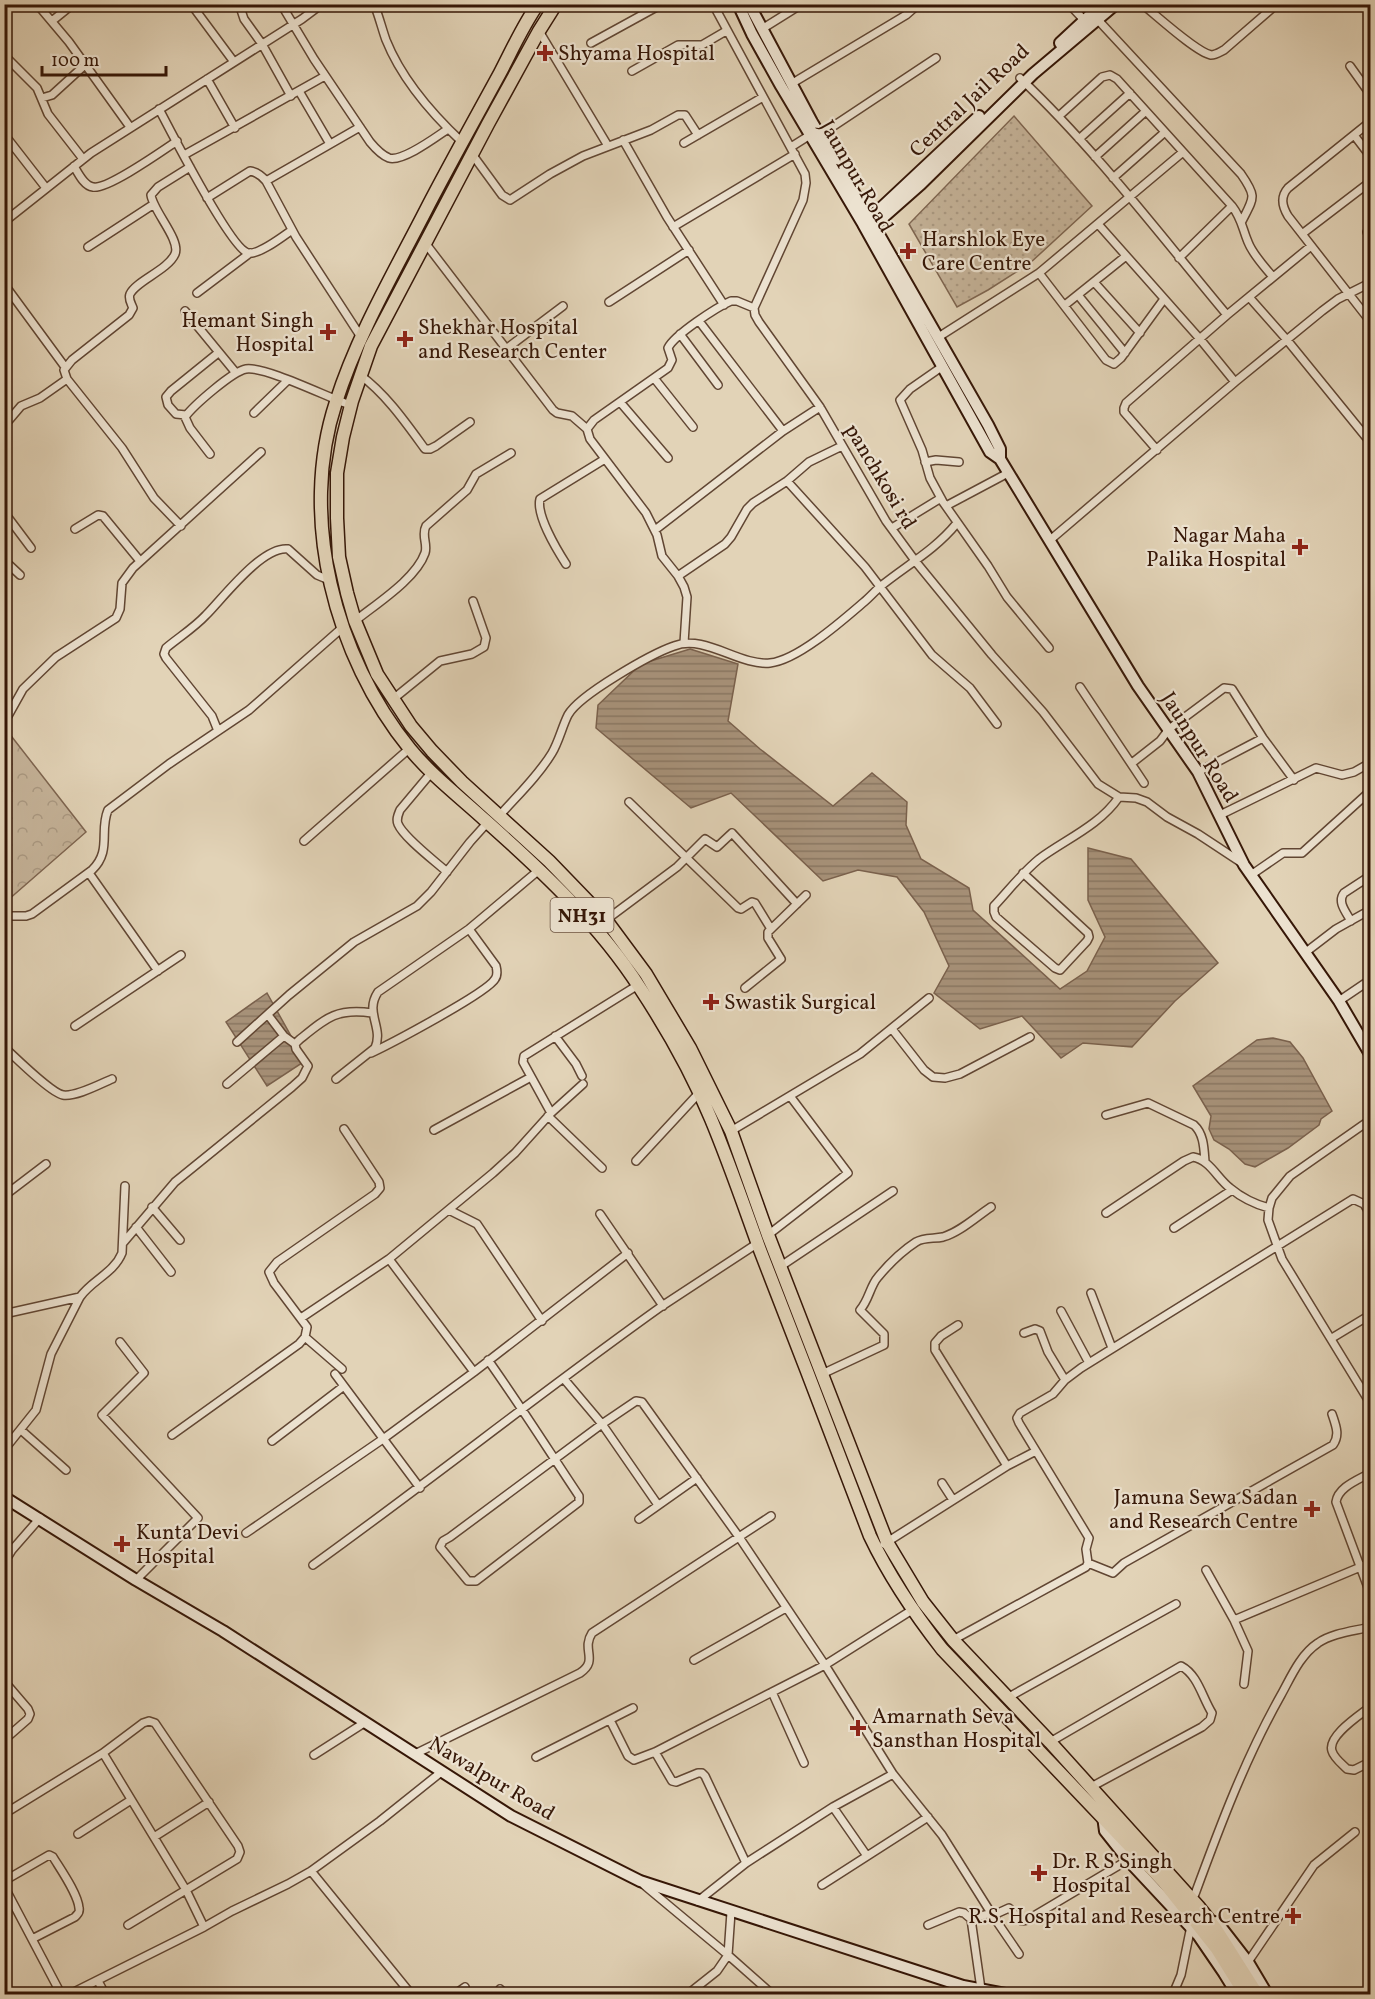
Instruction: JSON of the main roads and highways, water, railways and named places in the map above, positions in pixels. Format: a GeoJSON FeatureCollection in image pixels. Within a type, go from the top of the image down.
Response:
{"type":"FeatureCollection","features":[{"type":"Feature","properties":{"kind":"highway","name":"NH31"},"geometry":{"type":"LineString","coordinates":[[538,4],[462,142],[362,338],[336,400],[321,476],[322,524],[330,580],[342,628],[352,654],[392,726],[431,773],[539,870],[599,933],[638,985],[664,1027],[710,1116],[758,1244],[881,1545],[953,1640],[1091,1787],[1108,1815],[1194,1918],[1245,1995]]}},
{"type":"Feature","properties":{"kind":"highway","name":"NH31"},"geometry":{"type":"LineString","coordinates":[[556,4],[472,154],[371,346],[350,405],[337,473],[337,518],[339,557],[355,621],[377,674],[392,700],[432,752],[578,890],[606,920],[646,974],[690,1048],[730,1131],[822,1374],[881,1545],[884,1564],[912,1610],[942,1649],[1167,1871],[1214,1926],[1257,1995]]}},
{"type":"Feature","properties":{"kind":"place","name":"Shyama Hospital"},"geometry":{"type":"Point","coordinates":[545,53]}},
{"type":"Feature","properties":{"kind":"place","name":"Harshlok Eye Care Centre"},"geometry":{"type":"Point","coordinates":[908,251]}},
{"type":"Feature","properties":{"kind":"place","name":"Hemant Singh Hospital"},"geometry":{"type":"Point","coordinates":[328,332]}},
{"type":"Feature","properties":{"kind":"place","name":"Shekhar Hospital and Research Center"},"geometry":{"type":"Point","coordinates":[405,339]}},
{"type":"Feature","properties":{"kind":"place","name":"Nagar Maha Palika Hospital"},"geometry":{"type":"Point","coordinates":[1300,547]}},
{"type":"Feature","properties":{"kind":"place","name":"Swastik Surgical"},"geometry":{"type":"Point","coordinates":[711,1002]}},
{"type":"Feature","properties":{"kind":"place","name":"Jamuna Sewa Sadan and Research Centre"},"geometry":{"type":"Point","coordinates":[1312,1509]}},
{"type":"Feature","properties":{"kind":"place","name":"Kunta Devi Hospital"},"geometry":{"type":"Point","coordinates":[122,1544]}},
{"type":"Feature","properties":{"kind":"place","name":"Amarnath Seva Sansthan Hospital"},"geometry":{"type":"Point","coordinates":[858,1728]}},
{"type":"Feature","properties":{"kind":"place","name":"Dr. R S Singh Hospital"},"geometry":{"type":"Point","coordinates":[1039,1873]}},
{"type":"Feature","properties":{"kind":"place","name":"R.S. Hospital and Research Centre"},"geometry":{"type":"Point","coordinates":[1293,1916]}}]}
